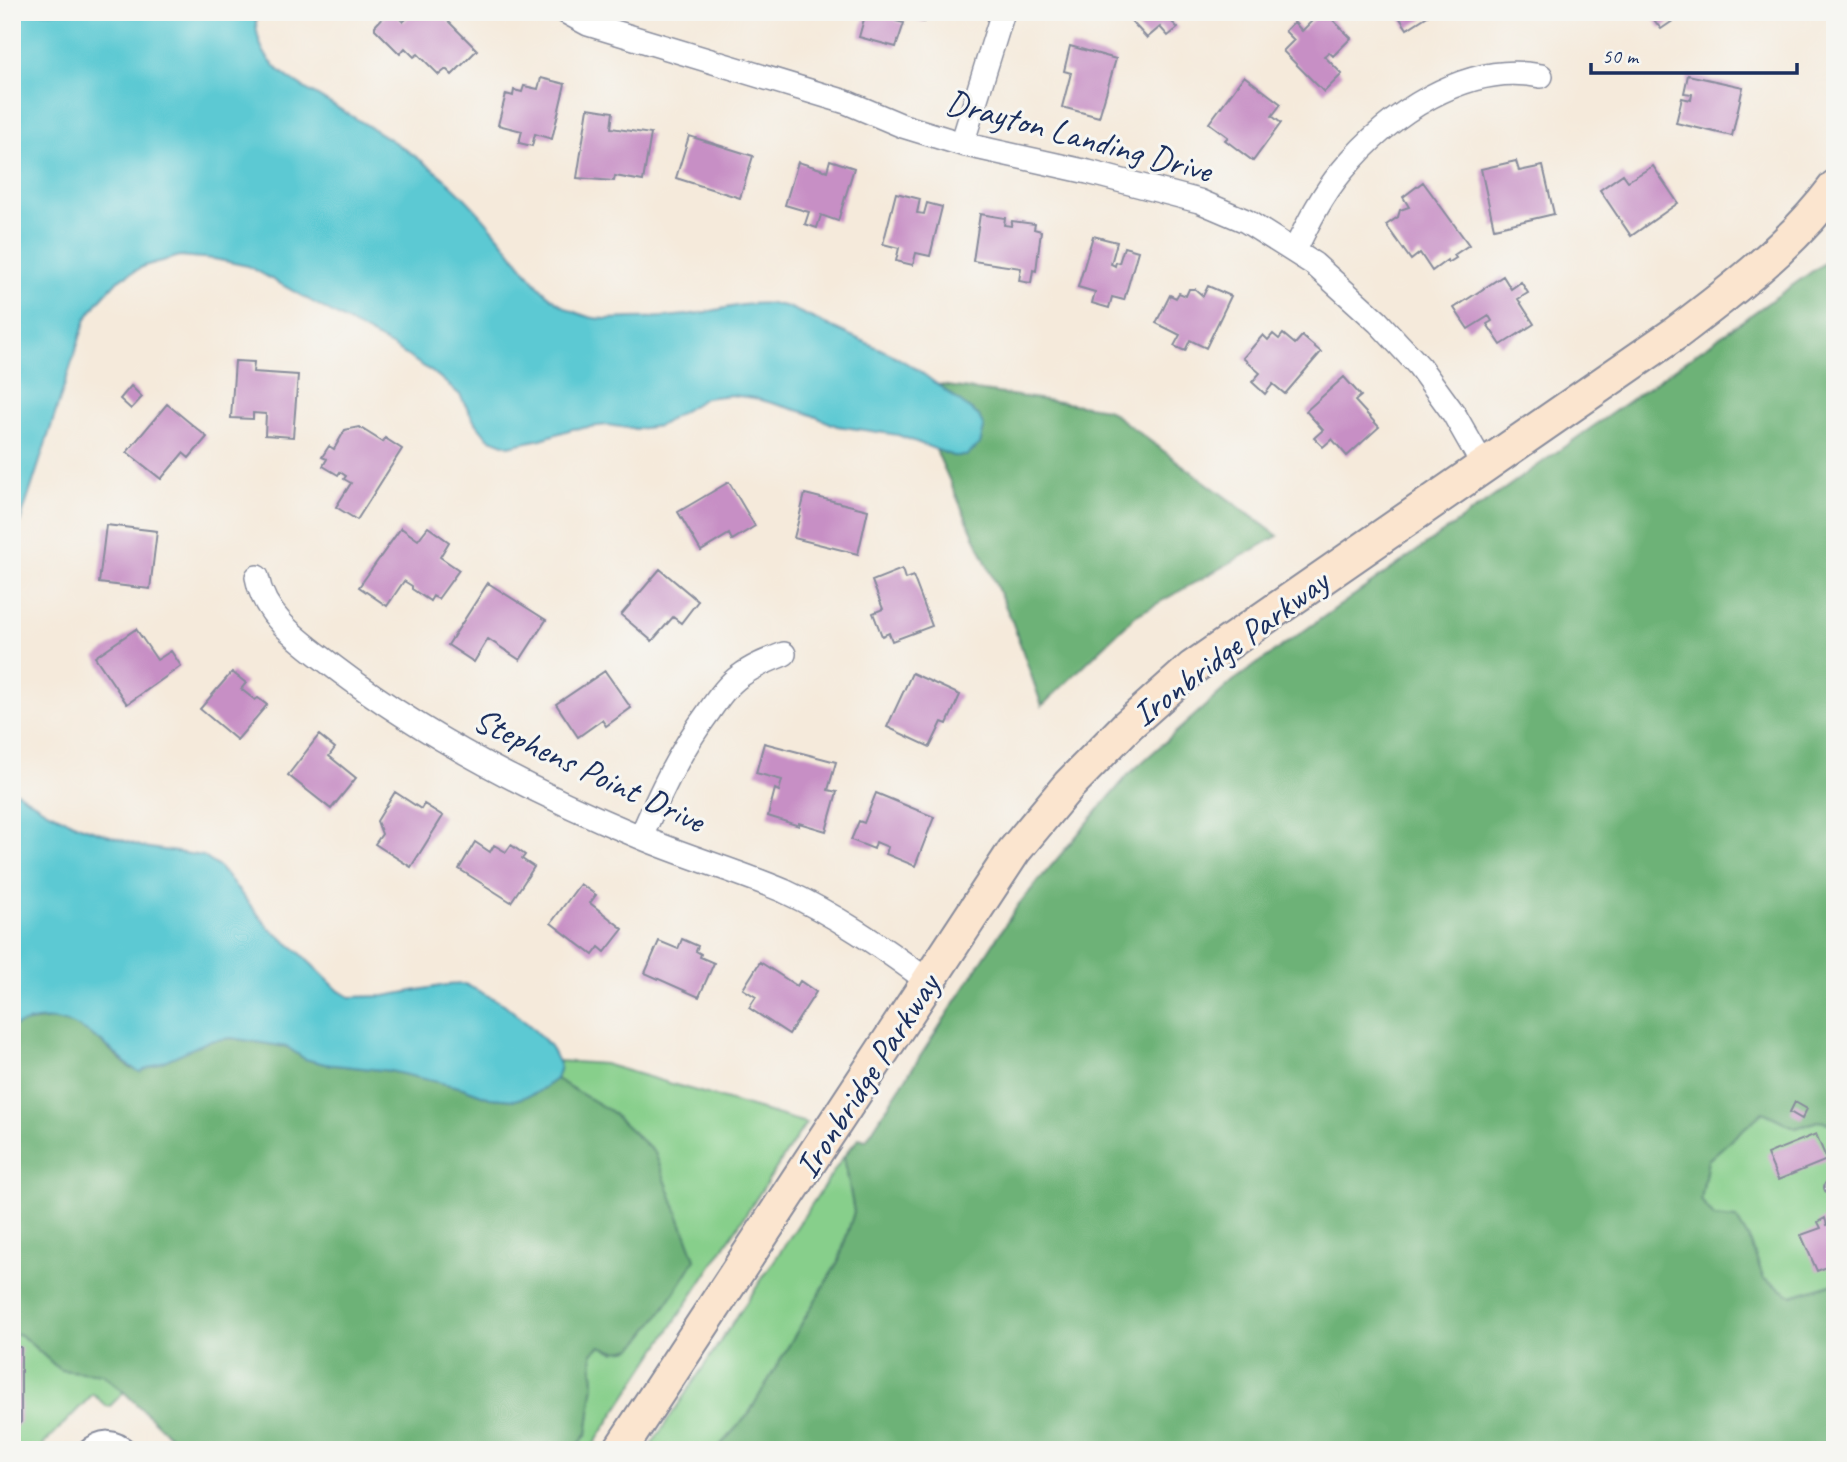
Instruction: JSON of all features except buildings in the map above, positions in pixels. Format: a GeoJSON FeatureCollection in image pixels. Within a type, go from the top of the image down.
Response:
{"type":"FeatureCollection","features":[{"type":"Feature","properties":{"kind":"street","name":"Drayton Landing Drive"},"geometry":{"type":"LineString","coordinates":[[566,12],[588,24],[846,102],[903,126],[962,144],[1088,172],[1199,201],[1246,221],[1314,264],[1378,323],[1419,366],[1454,414],[1483,465]]}},
{"type":"Feature","properties":{"kind":"street"},"geometry":{"type":"LineString","coordinates":[[962,144],[1003,12]]}},
{"type":"Feature","properties":{"kind":"street"},"geometry":{"type":"LineString","coordinates":[[1295,250],[1315,209],[1341,172],[1372,139],[1408,111],[1455,85],[1485,75],[1507,72],[1541,76]]}},
{"type":"Feature","properties":{"kind":"street","name":"Ironbridge Parkway"},"geometry":{"type":"LineString","coordinates":[[620,1450],[1014,851],[1069,785],[1128,724],[1192,668],[1732,291],[1784,244],[1835,187]]}},
{"type":"Feature","properties":{"kind":"street","name":"Stephens Point Drive"},"geometry":{"type":"LineString","coordinates":[[257,576],[265,603],[276,618],[371,695],[437,738],[556,800],[641,837],[795,897],[879,944],[928,981]]}},
{"type":"Feature","properties":{"kind":"street"},"geometry":{"type":"LineString","coordinates":[[641,837],[662,786],[689,738],[722,693],[738,677],[766,660],[784,654]]}},
{"type":"Feature","properties":{"kind":"lane"},"geometry":{"type":"LineString","coordinates":[[83,1450],[91,1442],[108,1437],[121,1439],[132,1450]]}},
{"type":"Feature","properties":{"kind":"green space"},"geometry":{"type":"Polygon","coordinates":[[[1824,263],[1835,273],[1835,1124],[1818,1121],[1796,1128],[1763,1112],[1708,1160],[1701,1200],[1714,1217],[1737,1219],[1750,1241],[1764,1279],[1792,1296],[1835,1283],[1835,1450],[716,1450],[748,1415],[839,1260],[854,1212],[844,1156],[859,1138],[866,1140],[1018,905],[1128,775],[1233,681],[1824,263]]]}},
{"type":"Feature","properties":{"kind":"green space"},"geometry":{"type":"Polygon","coordinates":[[[934,384],[1107,409],[1278,536],[1135,616],[1042,706],[1012,621],[935,448],[953,456],[979,416],[934,384]]]}},
{"type":"Feature","properties":{"kind":"green space"},"geometry":{"type":"Polygon","coordinates":[[[53,1019],[80,1026],[131,1069],[209,1040],[231,1038],[287,1047],[305,1059],[325,1064],[390,1071],[463,1088],[490,1098],[515,1100],[536,1093],[556,1079],[610,1111],[655,1153],[695,1259],[665,1307],[638,1343],[623,1350],[600,1346],[592,1353],[594,1384],[587,1434],[574,1450],[184,1450],[102,1374],[60,1370],[21,1335],[12,1333],[12,1027],[20,1023],[53,1019]]]}},
{"type":"Feature","properties":{"kind":"green space"},"geometry":{"type":"Polygon","coordinates":[[[558,1061],[604,1064],[806,1123],[590,1450],[574,1450],[587,1434],[594,1384],[591,1353],[600,1346],[615,1352],[695,1259],[655,1153],[610,1111],[556,1079],[560,1066],[558,1061]]]}},
{"type":"Feature","properties":{"kind":"green space"},"geometry":{"type":"Polygon","coordinates":[[[1763,1111],[1796,1128],[1818,1121],[1835,1124],[1835,1283],[1792,1296],[1764,1279],[1750,1241],[1714,1217],[1701,1200],[1708,1160],[1763,1111]]]}},
{"type":"Feature","properties":{"kind":"green space"},"geometry":{"type":"Polygon","coordinates":[[[844,1156],[854,1212],[839,1260],[748,1415],[716,1450],[648,1450],[844,1156]]]}},
{"type":"Feature","properties":{"kind":"green space"},"geometry":{"type":"Polygon","coordinates":[[[12,1333],[21,1335],[60,1370],[102,1374],[124,1392],[110,1406],[106,1406],[93,1394],[38,1450],[12,1450],[12,1333]]]}},
{"type":"Feature","properties":{"kind":"water"},"geometry":{"type":"Polygon","coordinates":[[[12,12],[256,12],[260,44],[266,56],[282,73],[395,143],[443,177],[482,217],[537,283],[560,304],[589,317],[605,319],[683,315],[765,303],[788,307],[891,354],[918,370],[979,416],[984,428],[980,444],[966,456],[953,456],[898,435],[837,426],[807,413],[754,398],[731,395],[705,398],[659,426],[636,429],[607,425],[572,429],[509,446],[488,438],[473,419],[460,395],[438,376],[395,348],[248,266],[180,256],[144,266],[118,280],[86,319],[12,547],[12,12]]]}},
{"type":"Feature","properties":{"kind":"water"},"geometry":{"type":"Polygon","coordinates":[[[12,789],[47,811],[80,826],[143,847],[203,856],[220,868],[269,928],[298,951],[339,991],[350,997],[385,996],[465,984],[504,1004],[550,1046],[560,1066],[556,1079],[536,1093],[515,1100],[490,1098],[463,1088],[390,1071],[325,1064],[305,1059],[287,1047],[231,1038],[209,1041],[140,1072],[79,1027],[54,1020],[41,1020],[12,1027],[12,789]]]}}]}
